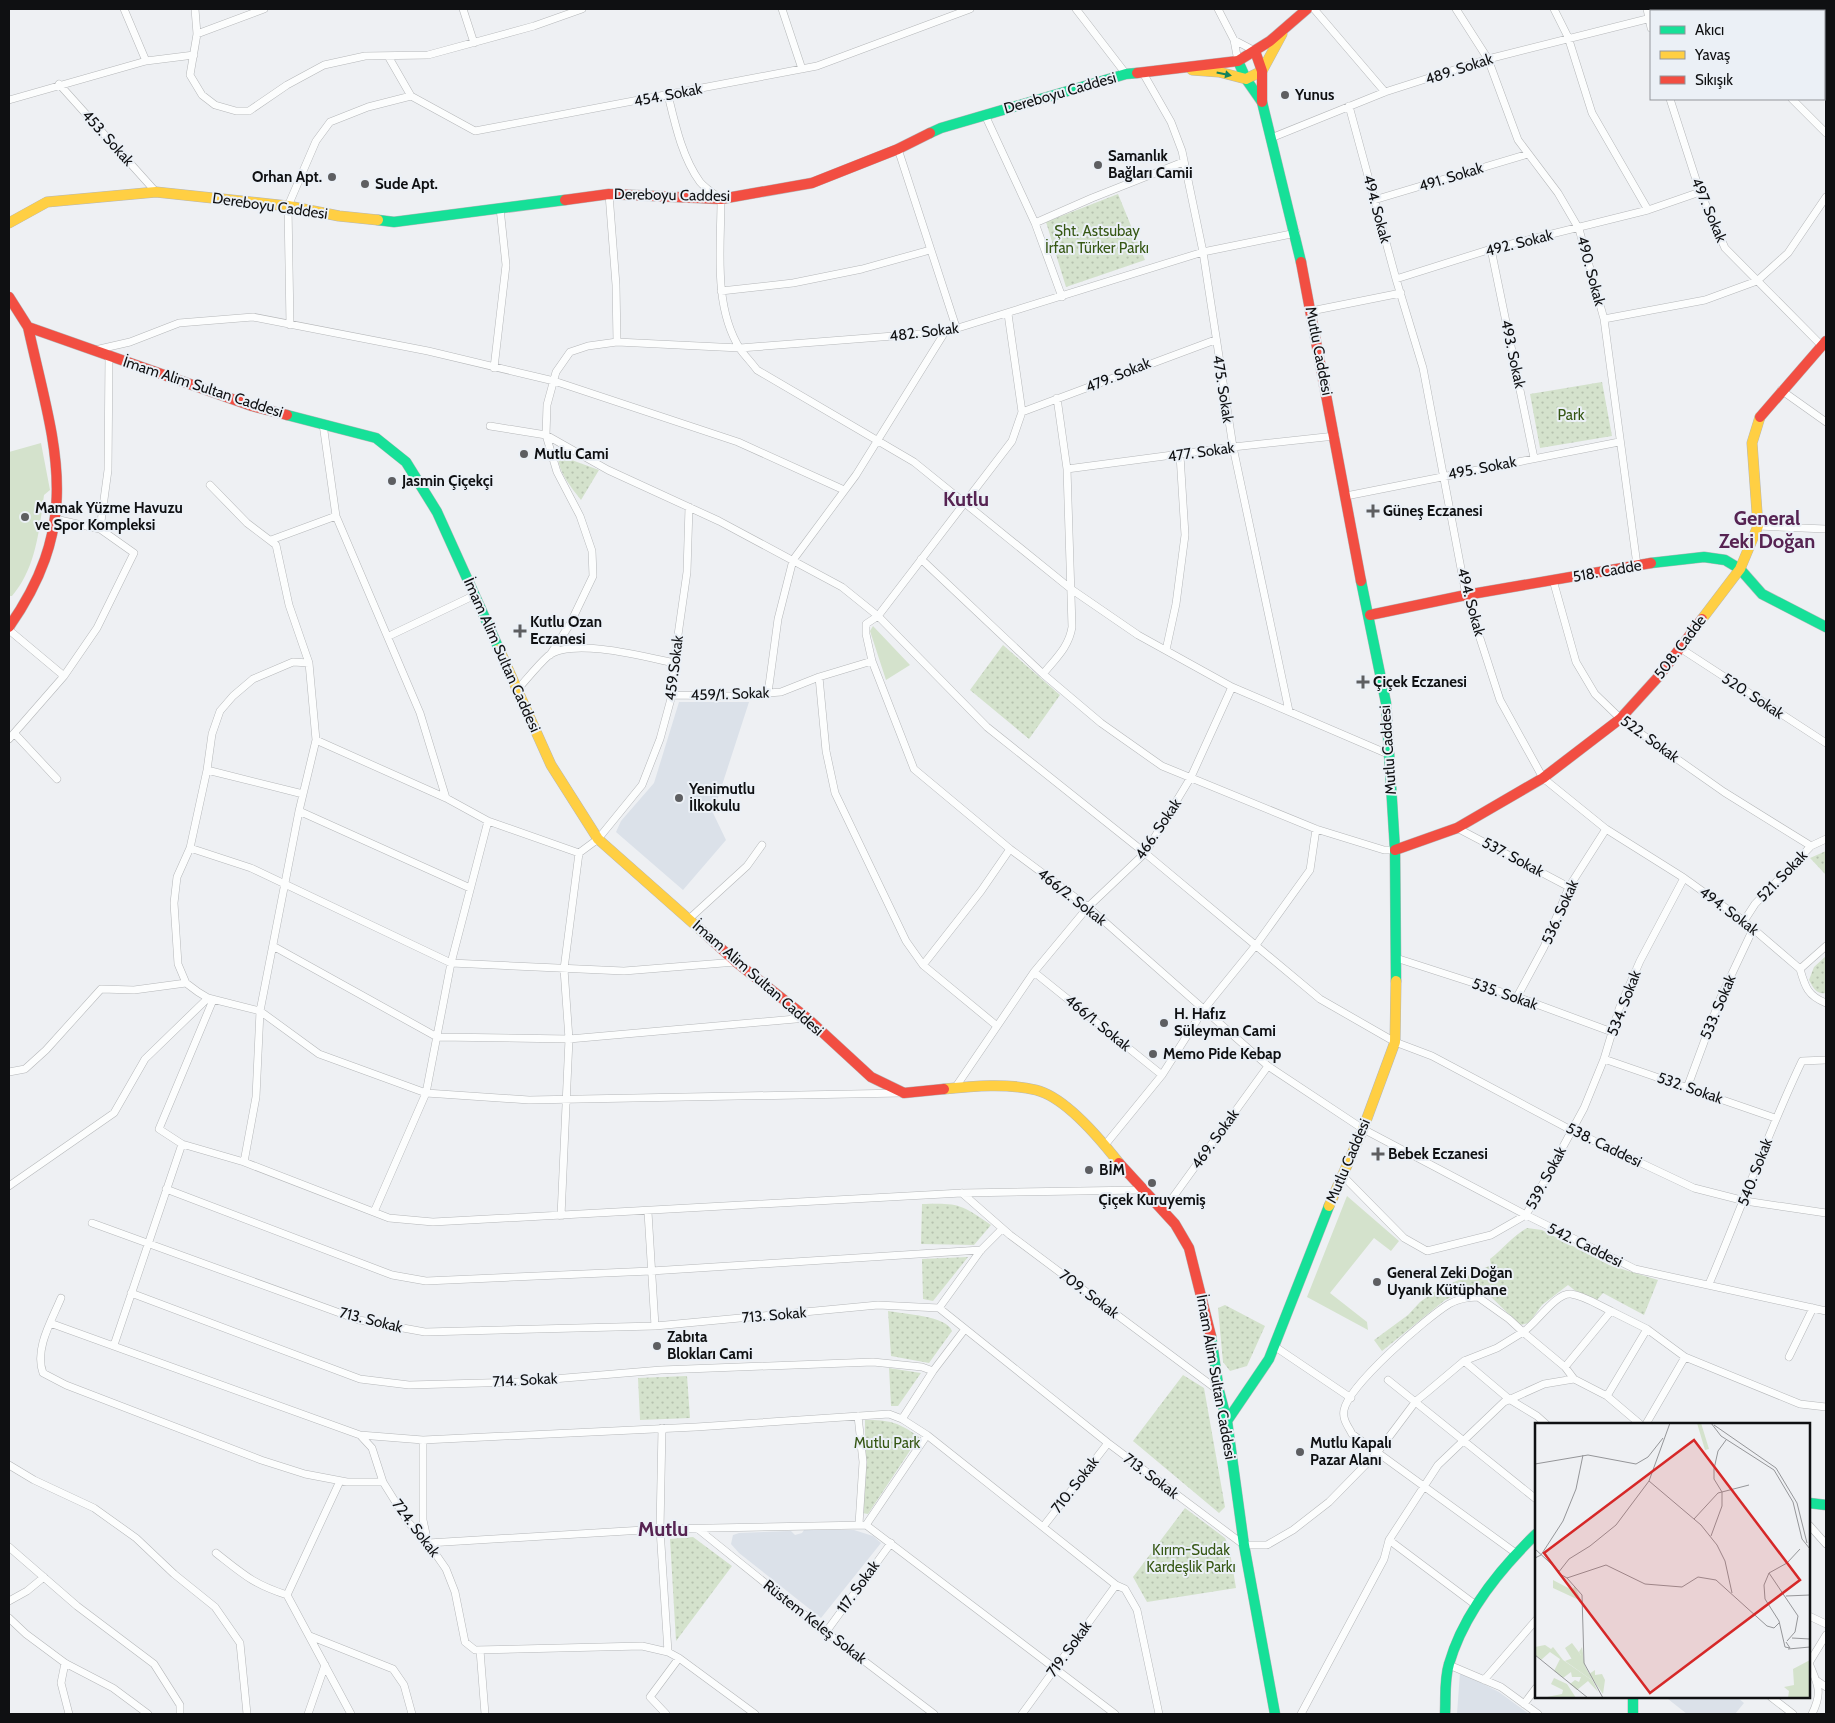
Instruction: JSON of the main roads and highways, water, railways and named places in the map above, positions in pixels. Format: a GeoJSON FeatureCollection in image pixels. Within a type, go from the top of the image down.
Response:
{"type":"FeatureCollection","features":[{"type":"Feature","properties":{"kind":"place","name":"Yunus"},"geometry":{"type":"Point","coordinates":[1285,95]}},
{"type":"Feature","properties":{"kind":"place","name":"Samanlık Bağları Camii"},"geometry":{"type":"Point","coordinates":[1098,165]}},
{"type":"Feature","properties":{"kind":"place","name":"Orhan Apt."},"geometry":{"type":"Point","coordinates":[332,177]}},
{"type":"Feature","properties":{"kind":"place","name":"Sude Apt."},"geometry":{"type":"Point","coordinates":[365,184]}},
{"type":"Feature","properties":{"kind":"place","name":"Mutlu Cami"},"geometry":{"type":"Point","coordinates":[524,454]}},
{"type":"Feature","properties":{"kind":"place","name":"Jasmin Çiçekçi"},"geometry":{"type":"Point","coordinates":[392,481]}},
{"type":"Feature","properties":{"kind":"place","name":"Güneş Eczanesi"},"geometry":{"type":"Point","coordinates":[1373,511]}},
{"type":"Feature","properties":{"kind":"place","name":"Mamak Yüzme Havuzu ve Spor Kompleksi"},"geometry":{"type":"Point","coordinates":[25,517]}},
{"type":"Feature","properties":{"kind":"place","name":"Kutlu Ozan Eczanesi"},"geometry":{"type":"Point","coordinates":[520,631]}},
{"type":"Feature","properties":{"kind":"place","name":"Çiçek Eczanesi"},"geometry":{"type":"Point","coordinates":[1363,682]}},
{"type":"Feature","properties":{"kind":"place","name":"Yenimutlu İlkokulu"},"geometry":{"type":"Point","coordinates":[679,798]}},
{"type":"Feature","properties":{"kind":"place","name":"H. Hafız Süleyman Cami"},"geometry":{"type":"Point","coordinates":[1164,1023]}},
{"type":"Feature","properties":{"kind":"place","name":"Memo Pide Kebap"},"geometry":{"type":"Point","coordinates":[1153,1054]}},
{"type":"Feature","properties":{"kind":"place","name":"Bebek Eczanesi"},"geometry":{"type":"Point","coordinates":[1378,1154]}},
{"type":"Feature","properties":{"kind":"place","name":"BİM"},"geometry":{"type":"Point","coordinates":[1089,1170]}},
{"type":"Feature","properties":{"kind":"place","name":"Çiçek Kuruyemiş"},"geometry":{"type":"Point","coordinates":[1152,1183]}},
{"type":"Feature","properties":{"kind":"place","name":"General Zeki Doğan Uyanık Kütüphane"},"geometry":{"type":"Point","coordinates":[1377,1282]}},
{"type":"Feature","properties":{"kind":"place","name":"Zabıta Blokları Cami"},"geometry":{"type":"Point","coordinates":[657,1346]}},
{"type":"Feature","properties":{"kind":"place","name":"Mutlu Kapalı Pazar Alanı"},"geometry":{"type":"Point","coordinates":[1300,1452]}},
{"type":"Feature","properties":{"kind":"district","name":"Kutlu"},"geometry":{"type":"Point","coordinates":[966,499]}},
{"type":"Feature","properties":{"kind":"district","name":"General Zeki Doğan"},"geometry":{"type":"Point","coordinates":[1767,530]}},
{"type":"Feature","properties":{"kind":"district","name":"Mutlu"},"geometry":{"type":"Point","coordinates":[663,1529]}},
{"type":"Feature","properties":{"kind":"park label","name":"Şht. Astsubay İrfan Türker Parkı"},"geometry":{"type":"Point","coordinates":[1097,240]}},
{"type":"Feature","properties":{"kind":"park label","name":"Park"},"geometry":{"type":"Point","coordinates":[1571,415]}},
{"type":"Feature","properties":{"kind":"park label","name":"Mutlu Park"},"geometry":{"type":"Point","coordinates":[887,1443]}},
{"type":"Feature","properties":{"kind":"park label","name":"Kırım-Sudak Kardeşlik Parkı"},"geometry":{"type":"Point","coordinates":[1191,1558]}}]}
